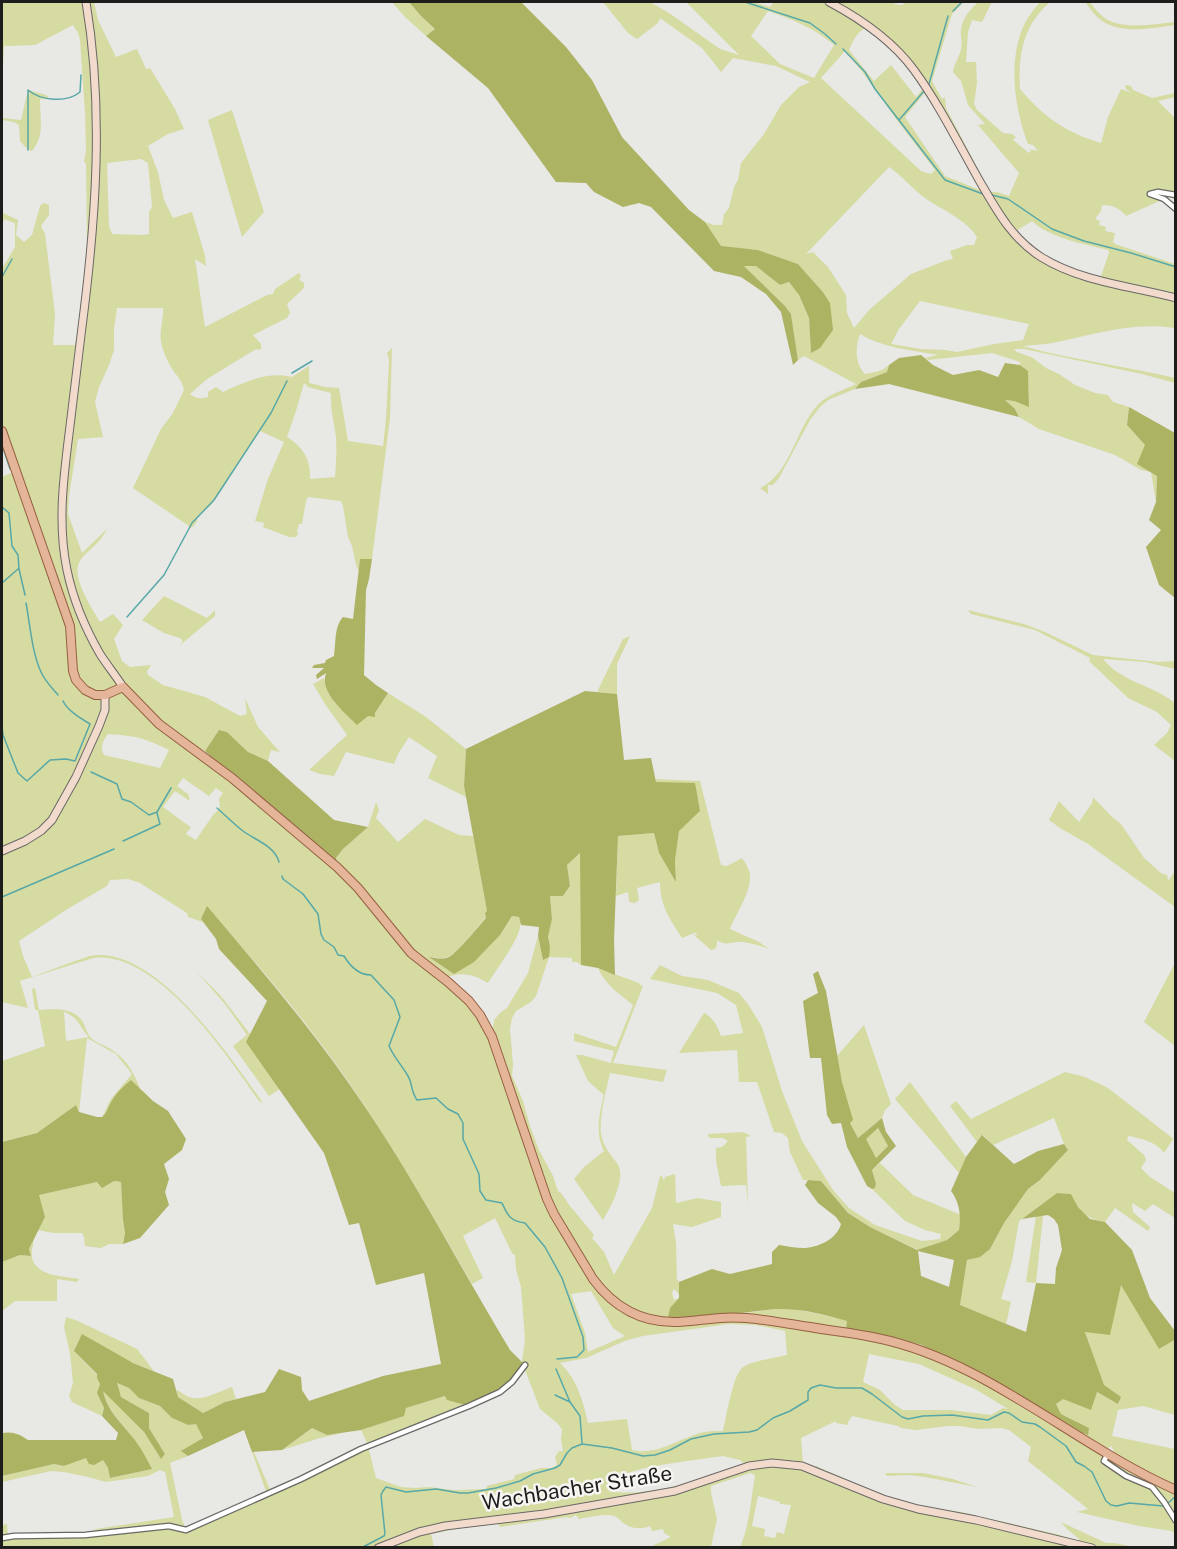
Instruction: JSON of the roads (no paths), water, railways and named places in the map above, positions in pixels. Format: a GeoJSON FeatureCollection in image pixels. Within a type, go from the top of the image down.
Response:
{"type":"FeatureCollection","features":[{"type":"Feature","properties":{"kind":"main road"},"geometry":{"type":"LineString","coordinates":[[2,431],[69,621],[72,633],[72,664],[79,684],[95,694],[108,694],[123,687],[159,724],[237,782],[337,867],[358,888],[411,952],[475,1008],[492,1037],[554,1214],[593,1279],[612,1300],[628,1311],[652,1320],[673,1322],[729,1317],[750,1319],[878,1338],[911,1346],[988,1382],[1107,1455],[1176,1490]]}},
{"type":"Feature","properties":{"kind":"street"},"geometry":{"type":"LineString","coordinates":[[86,2],[95,81],[96,136],[93,216],[64,481],[62,535],[76,603],[100,655],[123,687]]}},
{"type":"Feature","properties":{"kind":"street"},"geometry":{"type":"LineString","coordinates":[[830,2],[853,14],[877,32],[912,68],[940,111],[1000,217],[1021,241],[1040,256],[1064,269],[1098,280],[1176,298]]}},
{"type":"Feature","properties":{"kind":"street"},"geometry":{"type":"LineString","coordinates":[[1176,195],[1158,192],[1149,194],[1164,199],[1176,209]]}},
{"type":"Feature","properties":{"kind":"street"},"geometry":{"type":"LineString","coordinates":[[2,851],[25,841],[41,831],[52,820],[76,777],[99,726],[108,694],[114,685],[110,668]]}},
{"type":"Feature","properties":{"kind":"street"},"geometry":{"type":"LineString","coordinates":[[2,1538],[85,1536],[169,1526],[186,1530],[301,1479],[361,1449],[500,1392],[512,1382],[525,1365]]}},
{"type":"Feature","properties":{"kind":"street"},"geometry":{"type":"LineString","coordinates":[[1107,1455],[1104,1461],[1126,1476],[1152,1487],[1176,1521]]}},
{"type":"Feature","properties":{"kind":"street","name":"Wachbacher Straße"},"geometry":{"type":"LineString","coordinates":[[378,1548],[419,1532],[445,1526],[544,1514],[675,1491],[749,1466],[772,1463],[802,1466],[883,1498],[918,1509],[976,1520],[1092,1548]]}},
{"type":"Feature","properties":{"kind":"waterway"},"geometry":{"type":"LineString","coordinates":[[745,2],[810,23],[836,44]]}},
{"type":"Feature","properties":{"kind":"waterway"},"geometry":{"type":"LineString","coordinates":[[953,11],[962,2]]}},
{"type":"Feature","properties":{"kind":"waterway"},"geometry":{"type":"LineString","coordinates":[[929,84],[948,16]]}},
{"type":"Feature","properties":{"kind":"waterway"},"geometry":{"type":"LineString","coordinates":[[843,49],[865,72],[875,89],[945,180],[983,194]]}},
{"type":"Feature","properties":{"kind":"waterway"},"geometry":{"type":"LineString","coordinates":[[28,150],[28,90],[47,98],[68,98],[80,92],[81,75]]}},
{"type":"Feature","properties":{"kind":"waterway"},"geometry":{"type":"LineString","coordinates":[[899,120],[924,91]]}},
{"type":"Feature","properties":{"kind":"waterway"},"geometry":{"type":"LineString","coordinates":[[992,195],[1008,199],[1052,229],[1084,241],[1176,267]]}},
{"type":"Feature","properties":{"kind":"waterway"},"geometry":{"type":"LineString","coordinates":[[2,277],[12,259]]}},
{"type":"Feature","properties":{"kind":"waterway"},"geometry":{"type":"LineString","coordinates":[[292,373],[312,361]]}},
{"type":"Feature","properties":{"kind":"waterway"},"geometry":{"type":"LineString","coordinates":[[127,617],[164,575],[192,523],[214,500],[271,413],[287,381]]}},
{"type":"Feature","properties":{"kind":"waterway"},"geometry":{"type":"LineString","coordinates":[[2,445],[10,469]]}},
{"type":"Feature","properties":{"kind":"waterway"},"geometry":{"type":"LineString","coordinates":[[2,507],[9,513],[12,546],[18,555],[25,595]]}},
{"type":"Feature","properties":{"kind":"waterway"},"geometry":{"type":"LineString","coordinates":[[2,583],[18,569]]}},
{"type":"Feature","properties":{"kind":"waterway"},"geometry":{"type":"LineString","coordinates":[[26,603],[38,664],[44,678],[58,695]]}},
{"type":"Feature","properties":{"kind":"waterway"},"geometry":{"type":"LineString","coordinates":[[2,726],[3,735],[18,773],[27,781],[50,760],[75,761],[90,724],[78,717],[63,701]]}},
{"type":"Feature","properties":{"kind":"waterway"},"geometry":{"type":"LineString","coordinates":[[91,772],[117,784],[122,799],[131,802],[149,815],[157,812],[171,788]]}},
{"type":"Feature","properties":{"kind":"waterway"},"geometry":{"type":"LineString","coordinates":[[217,808],[243,831],[269,848],[277,856],[279,862]]}},
{"type":"Feature","properties":{"kind":"waterway"},"geometry":{"type":"LineString","coordinates":[[123,841],[160,824],[157,813]]}},
{"type":"Feature","properties":{"kind":"waterway"},"geometry":{"type":"LineString","coordinates":[[2,897],[114,849]]}},
{"type":"Feature","properties":{"kind":"waterway"},"geometry":{"type":"LineString","coordinates":[[282,876],[303,894],[318,914],[324,940],[334,947],[338,955],[344,956],[355,969],[371,975],[394,1000],[400,1017],[389,1046],[410,1079],[417,1100],[436,1098],[448,1109],[458,1114],[463,1123],[463,1139],[479,1174],[480,1191],[486,1200],[502,1203],[510,1217],[525,1223],[545,1247],[562,1278],[583,1337],[584,1350],[577,1357],[557,1359]]}},
{"type":"Feature","properties":{"kind":"waterway"},"geometry":{"type":"LineString","coordinates":[[556,1369],[570,1402],[580,1416],[582,1443]]}},
{"type":"Feature","properties":{"kind":"waterway"},"geometry":{"type":"LineString","coordinates":[[361,1548],[385,1534],[381,1495],[386,1487],[406,1492],[436,1489],[460,1493],[496,1488],[555,1468],[560,1465],[572,1448],[582,1444],[612,1448],[643,1456],[655,1455],[691,1439],[714,1434],[757,1430],[773,1418],[808,1400],[808,1392],[811,1388],[820,1385],[836,1388],[862,1388],[908,1419],[952,1415],[988,1420],[1004,1412],[1009,1413],[1022,1422],[1035,1424],[1066,1446],[1076,1462],[1092,1472],[1106,1501],[1111,1505],[1129,1503],[1163,1506]]}},
{"type":"Feature","properties":{"kind":"waterway"},"geometry":{"type":"LineString","coordinates":[[555,1395],[570,1402]]}},
{"type":"Feature","properties":{"kind":"waterway"},"geometry":{"type":"LineString","coordinates":[[1167,1504],[1176,1496]]}}]}
